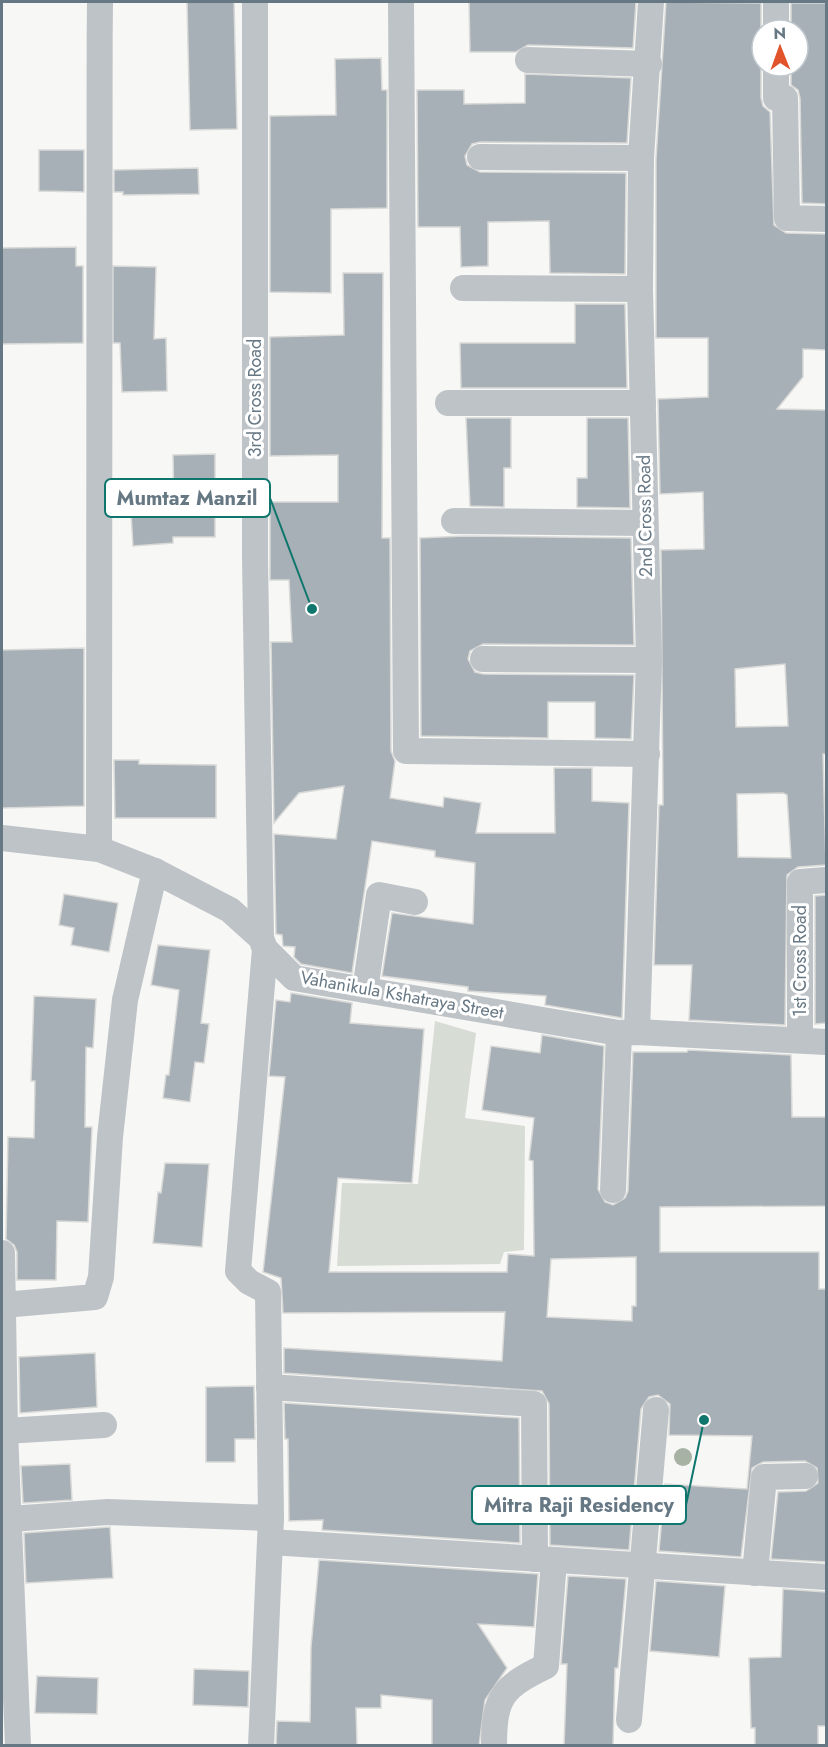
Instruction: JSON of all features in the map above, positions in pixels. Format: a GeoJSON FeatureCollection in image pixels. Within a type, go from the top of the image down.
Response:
{"type":"FeatureCollection","features":[{"type":"Feature","properties":{"kind":"street"},"geometry":{"type":"LineString","coordinates":[[99,849],[97,498],[100,375],[100,2]]}},
{"type":"Feature","properties":{"kind":"street","name":"3rd Cross Road"},"geometry":{"type":"LineString","coordinates":[[255,2],[255,558],[263,943],[238,1271],[249,1282],[268,1292],[269,1388]]}},
{"type":"Feature","properties":{"kind":"street"},"geometry":{"type":"LineString","coordinates":[[401,2],[406,751],[647,754]]}},
{"type":"Feature","properties":{"kind":"street","name":"2nd Cross Road"},"geometry":{"type":"LineString","coordinates":[[613,1190],[628,1032],[647,754],[649,660],[640,289],[641,158],[649,64],[651,2]]}},
{"type":"Feature","properties":{"kind":"street"},"geometry":{"type":"LineString","coordinates":[[776,2],[776,18]]}},
{"type":"Feature","properties":{"kind":"street"},"geometry":{"type":"LineString","coordinates":[[528,60],[649,64]]}},
{"type":"Feature","properties":{"kind":"street"},"geometry":{"type":"LineString","coordinates":[[776,78],[777,98],[785,98],[787,218],[826,219]]}},
{"type":"Feature","properties":{"kind":"street"},"geometry":{"type":"LineString","coordinates":[[480,157],[641,158]]}},
{"type":"Feature","properties":{"kind":"street"},"geometry":{"type":"LineString","coordinates":[[464,288],[640,289]]}},
{"type":"Feature","properties":{"kind":"street"},"geometry":{"type":"LineString","coordinates":[[448,403],[643,403]]}},
{"type":"Feature","properties":{"kind":"street"},"geometry":{"type":"LineString","coordinates":[[454,521],[645,523]]}},
{"type":"Feature","properties":{"kind":"street"},"geometry":{"type":"LineString","coordinates":[[483,659],[649,660]]}},
{"type":"Feature","properties":{"kind":"street","name":"Vahanikula Kshatraya Street"},"geometry":{"type":"LineString","coordinates":[[11,839],[99,849],[155,871],[230,910],[294,978],[628,1032],[826,1042]]}},
{"type":"Feature","properties":{"kind":"street"},"geometry":{"type":"LineString","coordinates":[[3,1305],[95,1296],[101,1277],[110,1137],[125,1000],[155,871]]}},
{"type":"Feature","properties":{"kind":"street","name":"1st Cross Road"},"geometry":{"type":"LineString","coordinates":[[800,1040],[800,882],[826,880]]}},
{"type":"Feature","properties":{"kind":"street"},"geometry":{"type":"LineString","coordinates":[[365,990],[379,895],[415,902]]}},
{"type":"Feature","properties":{"kind":"street"},"geometry":{"type":"LineString","coordinates":[[2,1253],[5,1431],[18,1746]]}},
{"type":"Feature","properties":{"kind":"street"},"geometry":{"type":"LineString","coordinates":[[261,1746],[270,1530],[269,1388],[534,1404],[545,1560],[546,1666],[515,1681],[501,1700],[494,1721],[494,1746]]}},
{"type":"Feature","properties":{"kind":"street"},"geometry":{"type":"LineString","coordinates":[[629,1720],[656,1410]]}},
{"type":"Feature","properties":{"kind":"street"},"geometry":{"type":"LineString","coordinates":[[5,1431],[104,1425]]}},
{"type":"Feature","properties":{"kind":"street"},"geometry":{"type":"LineString","coordinates":[[755,1573],[764,1477],[805,1476]]}},
{"type":"Feature","properties":{"kind":"street"},"geometry":{"type":"LineString","coordinates":[[10,1519],[108,1512],[545,1560],[826,1577]]}},
{"type":"Feature","properties":{"kind":"shaded area"},"geometry":{"type":"Polygon","coordinates":[[[435,1021],[476,1033],[465,1118],[525,1126],[524,1250],[504,1252],[500,1264],[337,1266],[342,1183],[418,1184],[435,1021]]]}},
{"type":"Feature","properties":{"kind":"building"},"geometry":{"type":"Polygon","coordinates":[[[187,2],[234,2],[237,129],[190,130],[187,2]]]}},
{"type":"Feature","properties":{"kind":"building"},"geometry":{"type":"Polygon","coordinates":[[[469,2],[636,2],[633,48],[528,45],[516,52],[470,52],[469,2]]]}},
{"type":"Feature","properties":{"kind":"building"},"geometry":{"type":"Polygon","coordinates":[[[666,2],[761,3],[761,18],[750,18],[750,78],[761,78],[763,106],[770,112],[774,225],[786,233],[826,234],[826,350],[803,349],[803,377],[777,409],[826,410],[826,754],[823,754],[826,865],[798,867],[787,875],[785,1025],[689,1020],[692,965],[654,965],[659,805],[663,805],[661,550],[704,549],[703,492],[660,494],[658,399],[708,397],[708,338],[656,338],[656,159],[666,2]],[[785,664],[735,669],[736,727],[788,726],[785,664]],[[783,793],[737,794],[738,857],[791,858],[787,795],[783,793]]]}},
{"type":"Feature","properties":{"kind":"building"},"geometry":{"type":"Polygon","coordinates":[[[791,3],[826,3],[826,204],[802,203],[800,98],[798,90],[791,85],[791,78],[810,78],[810,18],[791,18],[791,3]]]}},
{"type":"Feature","properties":{"kind":"building"},"geometry":{"type":"Polygon","coordinates":[[[381,58],[382,90],[387,90],[387,208],[331,209],[331,293],[270,292],[270,116],[336,115],[335,59],[381,58]]]}},
{"type":"Feature","properties":{"kind":"building"},"geometry":{"type":"Polygon","coordinates":[[[525,74],[631,78],[627,143],[480,142],[472,144],[465,156],[467,165],[480,172],[626,173],[625,274],[550,273],[549,221],[488,222],[488,266],[461,267],[460,227],[418,227],[417,90],[464,90],[464,104],[525,103],[525,74]]]}},
{"type":"Feature","properties":{"kind":"building"},"geometry":{"type":"Polygon","coordinates":[[[39,150],[84,150],[84,192],[39,191],[39,150]]]}},
{"type":"Feature","properties":{"kind":"building"},"geometry":{"type":"Polygon","coordinates":[[[198,168],[199,194],[123,195],[123,192],[114,192],[114,170],[198,168]]]}},
{"type":"Feature","properties":{"kind":"building"},"geometry":{"type":"Polygon","coordinates":[[[76,247],[76,266],[83,266],[83,343],[2,344],[2,248],[76,247]]]}},
{"type":"Feature","properties":{"kind":"building"},"geometry":{"type":"Polygon","coordinates":[[[113,266],[156,267],[154,339],[166,338],[167,391],[122,392],[120,343],[113,343],[113,266]]]}},
{"type":"Feature","properties":{"kind":"building"},"geometry":{"type":"Polygon","coordinates":[[[343,273],[383,273],[382,538],[390,538],[391,751],[395,761],[390,798],[443,807],[444,797],[481,803],[476,833],[555,833],[554,768],[592,768],[592,801],[629,803],[622,1018],[545,1005],[546,996],[468,991],[468,987],[382,976],[392,913],[473,924],[475,863],[435,857],[435,851],[372,841],[352,973],[301,964],[294,957],[295,947],[283,946],[282,935],[276,934],[274,834],[336,839],[344,786],[299,793],[274,823],[271,642],[292,642],[289,580],[270,580],[270,502],[338,502],[338,455],[270,456],[270,337],[344,335],[343,273]]]}},
{"type":"Feature","properties":{"kind":"building"},"geometry":{"type":"Polygon","coordinates":[[[575,304],[625,304],[627,388],[461,388],[460,343],[575,343],[575,304]]]}},
{"type":"Feature","properties":{"kind":"building"},"geometry":{"type":"Polygon","coordinates":[[[466,418],[511,418],[511,468],[504,468],[504,507],[470,506],[466,418]]]}},
{"type":"Feature","properties":{"kind":"building"},"geometry":{"type":"Polygon","coordinates":[[[587,418],[628,418],[630,508],[577,507],[577,478],[587,478],[587,418]]]}},
{"type":"Feature","properties":{"kind":"building"},"geometry":{"type":"Polygon","coordinates":[[[215,454],[215,537],[173,537],[173,543],[133,546],[131,513],[174,511],[173,455],[215,454]]]}},
{"type":"Feature","properties":{"kind":"building"},"geometry":{"type":"Polygon","coordinates":[[[465,536],[631,538],[634,645],[483,644],[470,651],[468,659],[475,672],[483,674],[634,675],[631,739],[595,738],[595,702],[548,702],[548,738],[421,736],[420,538],[465,536]]]}},
{"type":"Feature","properties":{"kind":"building"},"geometry":{"type":"Polygon","coordinates":[[[84,648],[84,806],[2,808],[2,650],[84,648]]]}},
{"type":"Feature","properties":{"kind":"building"},"geometry":{"type":"Polygon","coordinates":[[[114,760],[139,760],[139,764],[216,765],[216,818],[115,818],[114,760]]]}},
{"type":"Feature","properties":{"kind":"building"},"geometry":{"type":"Polygon","coordinates":[[[64,894],[118,903],[109,952],[71,945],[74,928],[59,925],[64,894]]]}},
{"type":"Feature","properties":{"kind":"building"},"geometry":{"type":"Polygon","coordinates":[[[826,895],[826,1023],[815,1024],[815,896],[826,895]]]}},
{"type":"Feature","properties":{"kind":"building"},"geometry":{"type":"Polygon","coordinates":[[[158,945],[210,950],[201,1023],[209,1024],[204,1063],[195,1062],[190,1102],[163,1098],[166,1075],[169,1075],[179,990],[151,985],[158,945]]]}},
{"type":"Feature","properties":{"kind":"building"},"geometry":{"type":"Polygon","coordinates":[[[291,993],[352,1003],[350,1023],[424,1029],[412,1183],[338,1178],[329,1272],[507,1272],[508,1254],[534,1256],[533,1161],[529,1160],[534,1118],[482,1110],[491,1046],[540,1053],[542,1035],[604,1046],[598,1189],[605,1202],[613,1205],[625,1198],[628,1191],[633,1052],[687,1052],[688,1050],[791,1055],[792,1117],[826,1117],[826,1206],[660,1207],[660,1252],[819,1252],[819,1289],[826,1289],[826,1562],[771,1559],[778,1492],[806,1491],[818,1483],[817,1468],[805,1461],[763,1462],[752,1468],[741,1557],[659,1551],[665,1484],[747,1489],[752,1436],[669,1435],[670,1404],[658,1395],[649,1397],[641,1409],[629,1550],[550,1545],[549,1404],[542,1391],[284,1373],[284,1348],[502,1361],[505,1312],[283,1313],[281,1278],[263,1272],[285,1077],[269,1076],[276,1000],[290,1002],[291,993]],[[636,1257],[551,1259],[547,1317],[632,1321],[632,1306],[636,1306],[636,1257]]]}},
{"type":"Feature","properties":{"kind":"building"},"geometry":{"type":"Polygon","coordinates":[[[34,996],[96,999],[93,1048],[86,1047],[85,1127],[92,1127],[88,1222],[57,1221],[56,1280],[17,1280],[17,1252],[14,1245],[6,1239],[8,1137],[34,1138],[35,1081],[31,1081],[34,996]]]}},
{"type":"Feature","properties":{"kind":"building"},"geometry":{"type":"Polygon","coordinates":[[[165,1163],[209,1164],[202,1247],[153,1243],[158,1192],[161,1193],[165,1163]]]}},
{"type":"Feature","properties":{"kind":"building"},"geometry":{"type":"Polygon","coordinates":[[[95,1353],[97,1407],[20,1413],[19,1357],[95,1353]]]}},
{"type":"Feature","properties":{"kind":"building"},"geometry":{"type":"Polygon","coordinates":[[[254,1386],[255,1439],[235,1439],[235,1462],[206,1462],[206,1387],[254,1386]]]}},
{"type":"Feature","properties":{"kind":"building"},"geometry":{"type":"Polygon","coordinates":[[[284,1403],[519,1418],[520,1543],[322,1530],[323,1520],[289,1521],[288,1439],[285,1439],[284,1403]]]}},
{"type":"Feature","properties":{"kind":"building"},"geometry":{"type":"Polygon","coordinates":[[[70,1464],[72,1500],[23,1503],[21,1466],[70,1464]]]}},
{"type":"Feature","properties":{"kind":"building"},"geometry":{"type":"Polygon","coordinates":[[[110,1527],[113,1578],[26,1583],[24,1533],[110,1527]]]}},
{"type":"Feature","properties":{"kind":"building"},"geometry":{"type":"Polygon","coordinates":[[[319,1560],[538,1574],[534,1627],[478,1624],[507,1668],[485,1700],[479,1746],[432,1746],[432,1700],[381,1695],[381,1708],[356,1708],[357,1746],[276,1746],[277,1721],[310,1722],[311,1647],[319,1560]]]}},
{"type":"Feature","properties":{"kind":"building"},"geometry":{"type":"Polygon","coordinates":[[[568,1576],[626,1579],[618,1668],[615,1668],[613,1746],[564,1746],[567,1664],[561,1664],[568,1576]]]}},
{"type":"Feature","properties":{"kind":"building"},"geometry":{"type":"Polygon","coordinates":[[[656,1581],[725,1586],[719,1657],[650,1651],[656,1581]]]}},
{"type":"Feature","properties":{"kind":"building"},"geometry":{"type":"Polygon","coordinates":[[[783,1589],[826,1592],[826,1726],[818,1726],[818,1746],[755,1746],[755,1728],[751,1728],[749,1658],[781,1657],[783,1589]]]}},
{"type":"Feature","properties":{"kind":"building"},"geometry":{"type":"Polygon","coordinates":[[[194,1669],[249,1671],[248,1707],[193,1705],[194,1669]]]}},
{"type":"Feature","properties":{"kind":"building"},"geometry":{"type":"Polygon","coordinates":[[[37,1676],[98,1678],[97,1714],[35,1713],[37,1676]]]}},
{"type":"Feature","properties":{"kind":"place","name":"Mumtaz Manzil"},"geometry":{"type":"Point","coordinates":[312,609]}},
{"type":"Feature","properties":{"kind":"place","name":"Mitra Raji Residency"},"geometry":{"type":"Point","coordinates":[704,1420]}}]}
